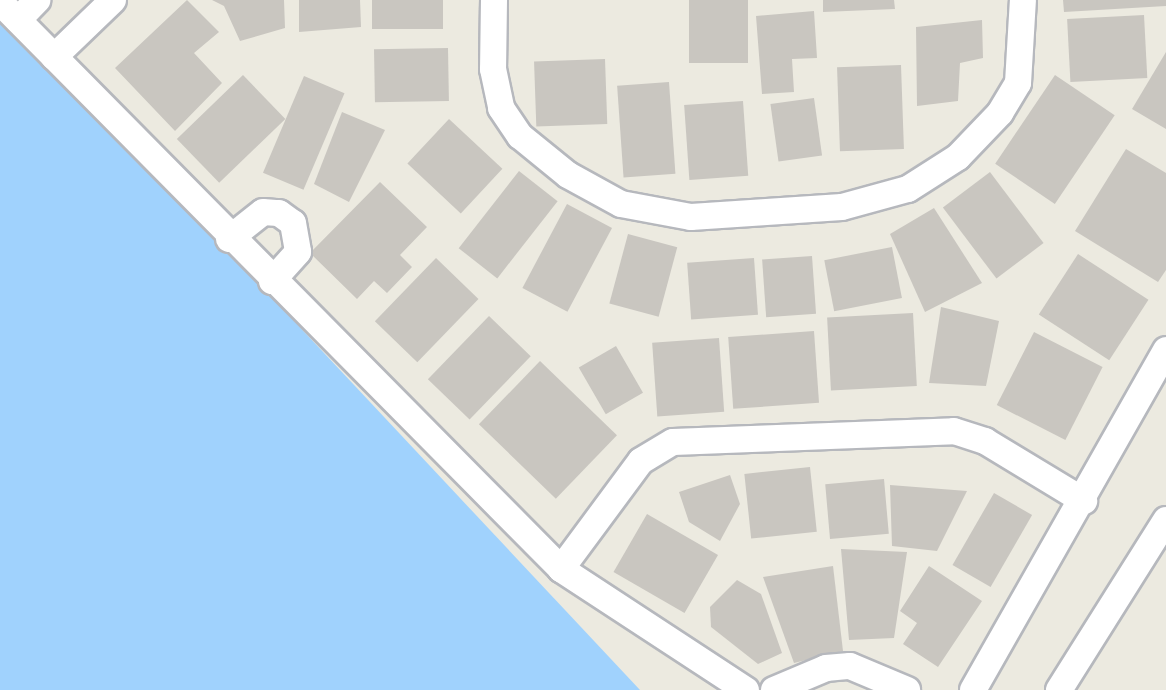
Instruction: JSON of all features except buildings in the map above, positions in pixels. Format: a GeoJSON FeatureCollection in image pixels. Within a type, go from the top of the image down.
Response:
{"type":"FeatureCollection","features":[{"type":"Feature","properties":{"kind":"street"},"geometry":{"type":"LineString","coordinates":[[37,0],[9,11],[229,239],[561,569],[746,690]]}},
{"type":"Feature","properties":{"kind":"street"},"geometry":{"type":"LineString","coordinates":[[54,57],[113,0]]}},
{"type":"Feature","properties":{"kind":"street"},"geometry":{"type":"LineString","coordinates":[[494,0],[493,69],[501,108],[520,136],[568,175],[621,204],[691,217],[842,207],[908,189],[958,157],[1000,113],[1018,83],[1023,0]]}},
{"type":"Feature","properties":{"kind":"street"},"geometry":{"type":"LineString","coordinates":[[229,239],[263,212],[279,213],[293,223],[298,252],[272,281]]}},
{"type":"Feature","properties":{"kind":"street"},"geometry":{"type":"LineString","coordinates":[[973,690],[1084,501],[1166,350]]}},
{"type":"Feature","properties":{"kind":"street"},"geometry":{"type":"LineString","coordinates":[[561,569],[641,461],[673,442],[954,431],[985,441],[1084,501]]}},
{"type":"Feature","properties":{"kind":"street"},"geometry":{"type":"LineString","coordinates":[[1059,690],[1166,520]]}},
{"type":"Feature","properties":{"kind":"street"},"geometry":{"type":"LineString","coordinates":[[774,690],[826,668],[849,666],[907,690]]}},
{"type":"Feature","properties":{"kind":"water"},"geometry":{"type":"Polygon","coordinates":[[[0,18],[189,209],[640,690],[0,690],[0,18]]]}}]}
